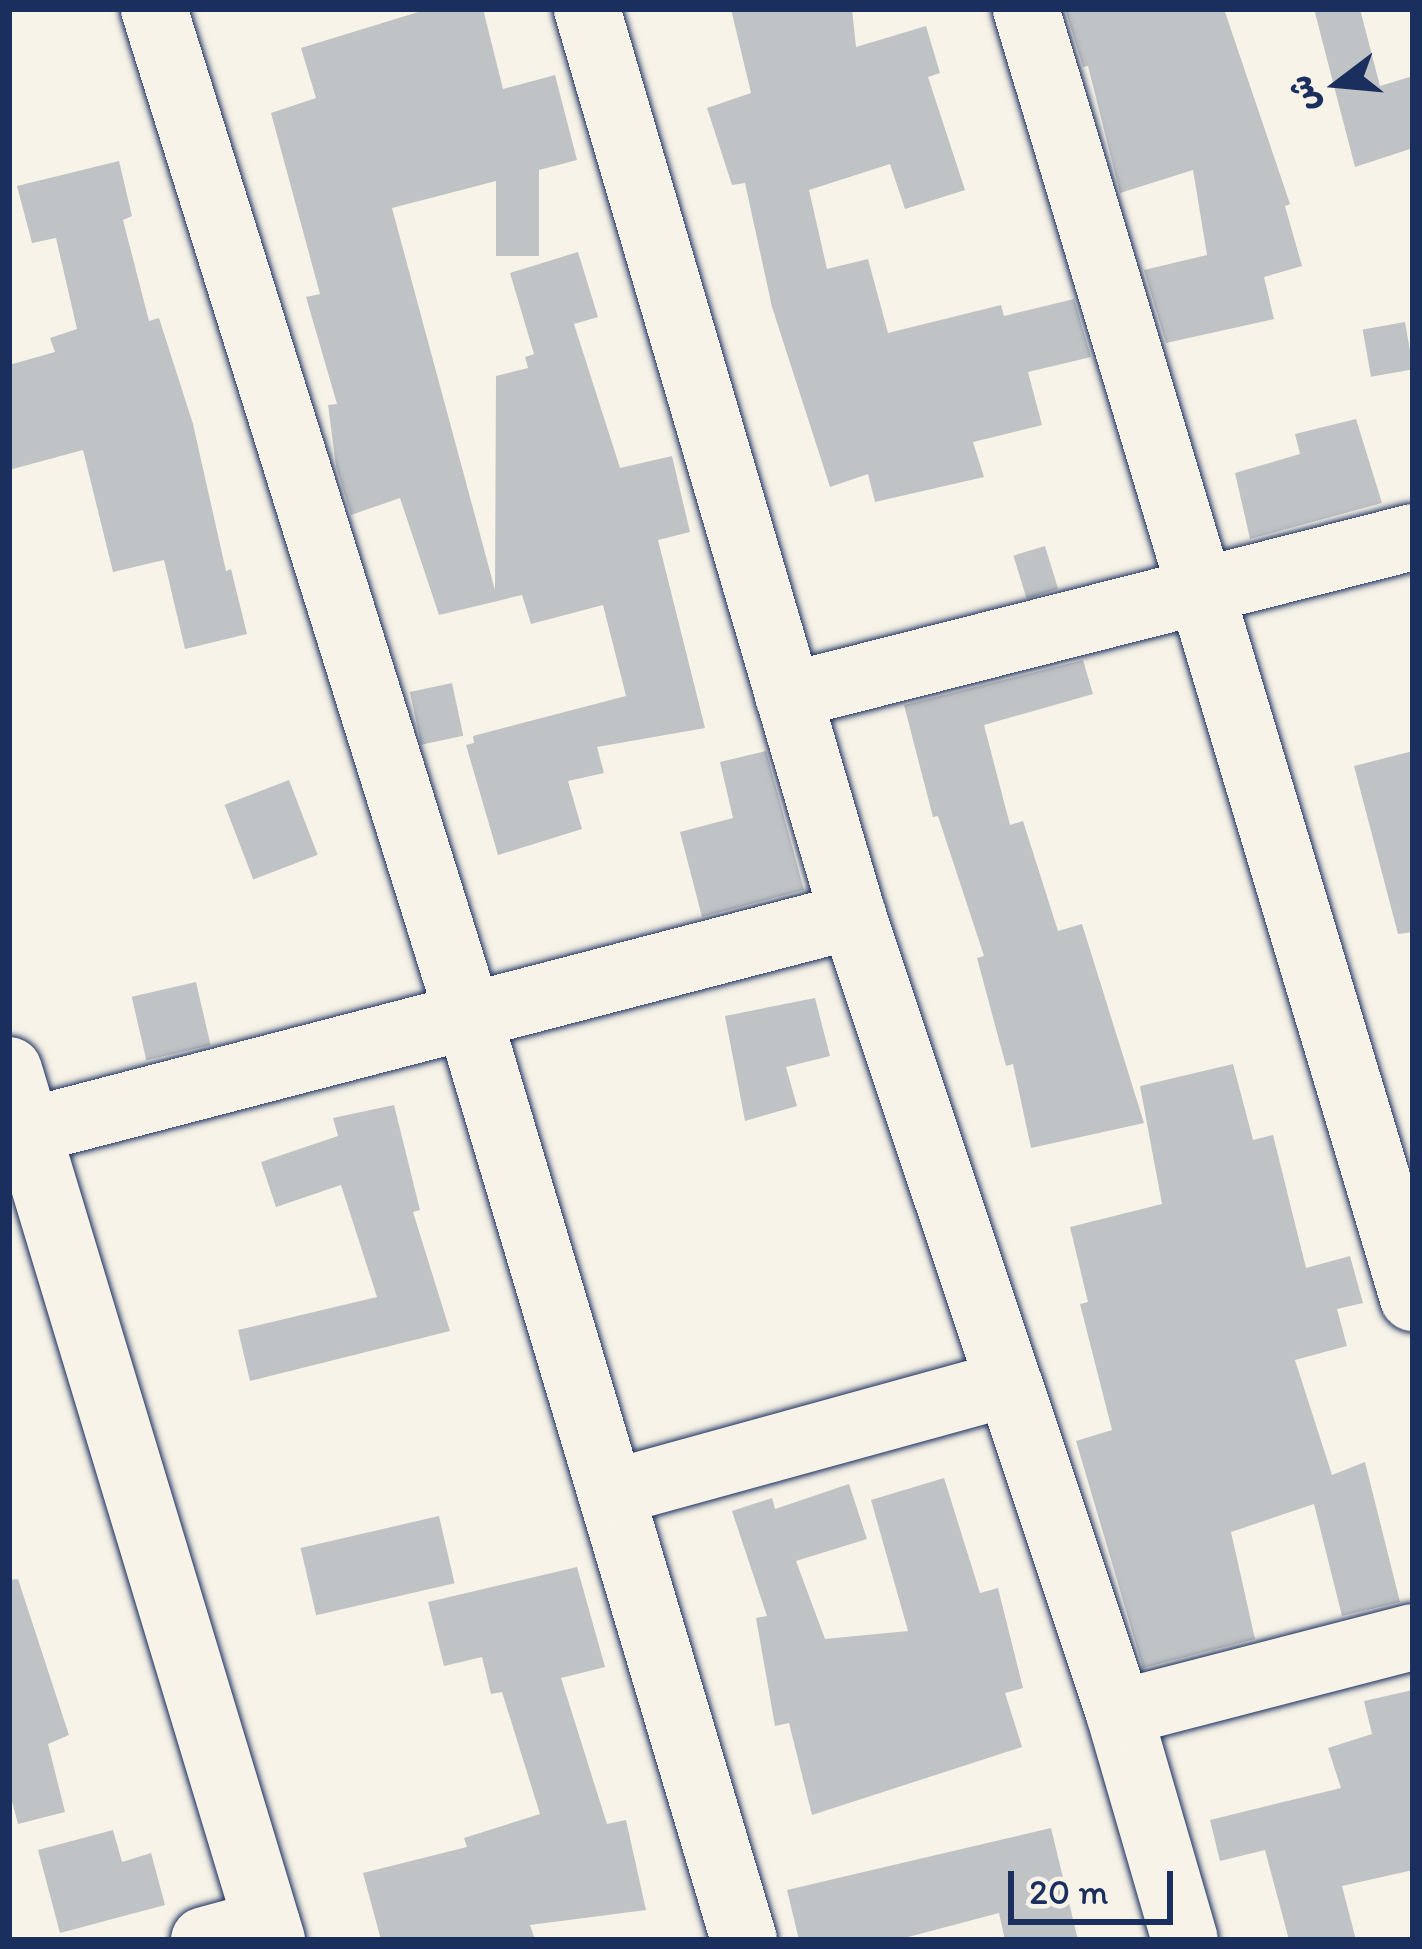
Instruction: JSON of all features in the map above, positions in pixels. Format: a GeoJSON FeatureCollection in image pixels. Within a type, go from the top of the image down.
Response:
{"type":"FeatureCollection","features":[{"type":"Feature","properties":{"kind":"street"},"geometry":{"type":"LineString","coordinates":[[154,9],[469,1018],[744,1940]]}},
{"type":"Feature","properties":{"kind":"street"},"geometry":{"type":"LineString","coordinates":[[587,9],[853,916],[1120,1713],[1185,1940]]}},
{"type":"Feature","properties":{"kind":"street"},"geometry":{"type":"LineString","coordinates":[[1026,9],[1413,1298]]}},
{"type":"Feature","properties":{"kind":"street"},"geometry":{"type":"LineString","coordinates":[[788,696],[1413,537]]}},
{"type":"Feature","properties":{"kind":"street"},"geometry":{"type":"LineString","coordinates":[[28,1131],[853,916]]}},
{"type":"Feature","properties":{"kind":"street"},"geometry":{"type":"LineString","coordinates":[[9,1070],[269,1931],[204,1940]]}},
{"type":"Feature","properties":{"kind":"street"},"geometry":{"type":"LineString","coordinates":[[611,1493],[1008,1384]]}},
{"type":"Feature","properties":{"kind":"street"},"geometry":{"type":"LineString","coordinates":[[1120,1713],[1413,1637]]}},
{"type":"Feature","properties":{"kind":"building"},"geometry":{"type":"Polygon","coordinates":[[[428,9],[483,9],[503,89],[555,75],[577,160],[539,170],[539,256],[496,256],[496,181],[392,208],[495,590],[496,376],[528,368],[525,357],[534,354],[510,273],[578,252],[598,317],[574,324],[620,468],[672,456],[690,532],[658,540],[705,728],[597,747],[604,773],[568,781],[582,829],[498,855],[466,745],[474,743],[473,736],[626,696],[603,605],[531,624],[522,595],[439,615],[400,498],[351,515],[336,466],[328,405],[337,404],[306,297],[320,294],[271,113],[316,98],[301,48],[428,9]]]}},
{"type":"Feature","properties":{"kind":"building"},"geometry":{"type":"Polygon","coordinates":[[[731,9],[852,9],[856,47],[926,26],[940,73],[928,77],[965,190],[905,209],[890,164],[809,190],[827,269],[868,259],[888,333],[1001,305],[1004,316],[1074,299],[1091,357],[1028,372],[1042,425],[973,442],[984,477],[875,502],[868,474],[830,487],[772,307],[745,183],[732,185],[707,108],[751,93],[731,9]]]}},
{"type":"Feature","properties":{"kind":"building"},"geometry":{"type":"Polygon","coordinates":[[[1065,9],[1224,9],[1290,204],[1285,206],[1302,266],[1264,277],[1274,319],[1166,343],[1144,270],[1207,255],[1193,170],[1120,193],[1088,66],[1083,67],[1065,9]]]}},
{"type":"Feature","properties":{"kind":"building"},"geometry":{"type":"Polygon","coordinates":[[[1314,9],[1360,9],[1380,86],[1413,76],[1413,148],[1355,167],[1314,9]]]}},
{"type":"Feature","properties":{"kind":"building"},"geometry":{"type":"Polygon","coordinates":[[[119,161],[132,216],[123,220],[149,321],[159,318],[193,424],[226,571],[231,569],[247,634],[185,649],[164,560],[113,572],[83,450],[9,470],[9,365],[55,352],[50,338],[77,329],[56,238],[32,243],[17,186],[119,161]]]}},
{"type":"Feature","properties":{"kind":"building"},"geometry":{"type":"Polygon","coordinates":[[[1405,322],[1413,369],[1371,377],[1363,329],[1405,322]]]}},
{"type":"Feature","properties":{"kind":"building"},"geometry":{"type":"Polygon","coordinates":[[[1356,419],[1382,503],[1250,539],[1235,473],[1300,454],[1295,434],[1356,419]]]}},
{"type":"Feature","properties":{"kind":"building"},"geometry":{"type":"Polygon","coordinates":[[[1045,546],[1058,589],[1027,599],[1013,556],[1045,546]]]}},
{"type":"Feature","properties":{"kind":"building"},"geometry":{"type":"Polygon","coordinates":[[[1083,660],[1093,694],[984,725],[1010,825],[1023,821],[1058,931],[1082,924],[1144,1123],[1031,1148],[1013,1064],[1006,1066],[977,958],[984,956],[938,816],[933,817],[904,705],[1083,660]]]}},
{"type":"Feature","properties":{"kind":"building"},"geometry":{"type":"Polygon","coordinates":[[[452,683],[463,736],[421,745],[410,692],[452,683]]]}},
{"type":"Feature","properties":{"kind":"building"},"geometry":{"type":"Polygon","coordinates":[[[766,751],[804,890],[702,917],[680,832],[733,818],[720,762],[766,751]]]}},
{"type":"Feature","properties":{"kind":"building"},"geometry":{"type":"Polygon","coordinates":[[[1413,751],[1413,932],[1398,934],[1354,766],[1413,751]]]}},
{"type":"Feature","properties":{"kind":"building"},"geometry":{"type":"Polygon","coordinates":[[[289,780],[318,855],[253,879],[225,805],[289,780]]]}},
{"type":"Feature","properties":{"kind":"building"},"geometry":{"type":"Polygon","coordinates":[[[196,982],[211,1045],[146,1060],[132,997],[196,982]]]}},
{"type":"Feature","properties":{"kind":"building"},"geometry":{"type":"Polygon","coordinates":[[[815,998],[830,1056],[786,1067],[797,1106],[745,1121],[725,1016],[815,998]]]}},
{"type":"Feature","properties":{"kind":"building"},"geometry":{"type":"Polygon","coordinates":[[[1233,1064],[1253,1140],[1273,1135],[1306,1268],[1350,1256],[1363,1303],[1337,1309],[1347,1346],[1295,1360],[1332,1475],[1365,1462],[1400,1602],[1342,1616],[1314,1504],[1231,1532],[1255,1639],[1143,1668],[1076,1441],[1112,1430],[1080,1304],[1088,1302],[1070,1227],[1162,1204],[1140,1086],[1233,1064]]]}},
{"type":"Feature","properties":{"kind":"building"},"geometry":{"type":"Polygon","coordinates":[[[394,1105],[420,1210],[413,1212],[450,1331],[250,1381],[238,1330],[377,1297],[341,1185],[276,1207],[261,1162],[338,1136],[333,1118],[394,1105]]]}},
{"type":"Feature","properties":{"kind":"building"},"geometry":{"type":"Polygon","coordinates":[[[944,1478],[980,1593],[998,1588],[1023,1688],[1005,1693],[1022,1747],[812,1815],[789,1723],[775,1726],[756,1618],[767,1616],[732,1511],[772,1498],[775,1509],[849,1484],[867,1539],[796,1561],[825,1639],[908,1631],[871,1500],[944,1478]]]}},
{"type":"Feature","properties":{"kind":"building"},"geometry":{"type":"Polygon","coordinates":[[[439,1516],[455,1583],[316,1615],[301,1548],[439,1516]]]}},
{"type":"Feature","properties":{"kind":"building"},"geometry":{"type":"Polygon","coordinates":[[[577,1567],[605,1667],[561,1678],[607,1824],[626,1820],[646,1910],[530,1925],[535,1940],[381,1940],[363,1873],[467,1847],[464,1838],[540,1814],[502,1692],[491,1694],[482,1657],[444,1666],[428,1602],[577,1567]]]}},
{"type":"Feature","properties":{"kind":"building"},"geometry":{"type":"Polygon","coordinates":[[[18,1579],[69,1735],[48,1744],[65,1812],[18,1824],[9,1790],[9,1580],[18,1579]]]}},
{"type":"Feature","properties":{"kind":"building"},"geometry":{"type":"Polygon","coordinates":[[[1413,1690],[1413,1870],[1342,1886],[1356,1940],[1289,1940],[1265,1850],[1220,1861],[1210,1820],[1341,1788],[1328,1748],[1372,1734],[1364,1701],[1413,1690]]]}},
{"type":"Feature","properties":{"kind":"building"},"geometry":{"type":"Polygon","coordinates":[[[1051,1828],[1078,1940],[1005,1940],[999,1913],[897,1940],[799,1940],[787,1890],[1051,1828]]]}},
{"type":"Feature","properties":{"kind":"building"},"geometry":{"type":"Polygon","coordinates":[[[113,1830],[122,1862],[151,1853],[165,1905],[60,1933],[38,1850],[113,1830]]]}}]}
